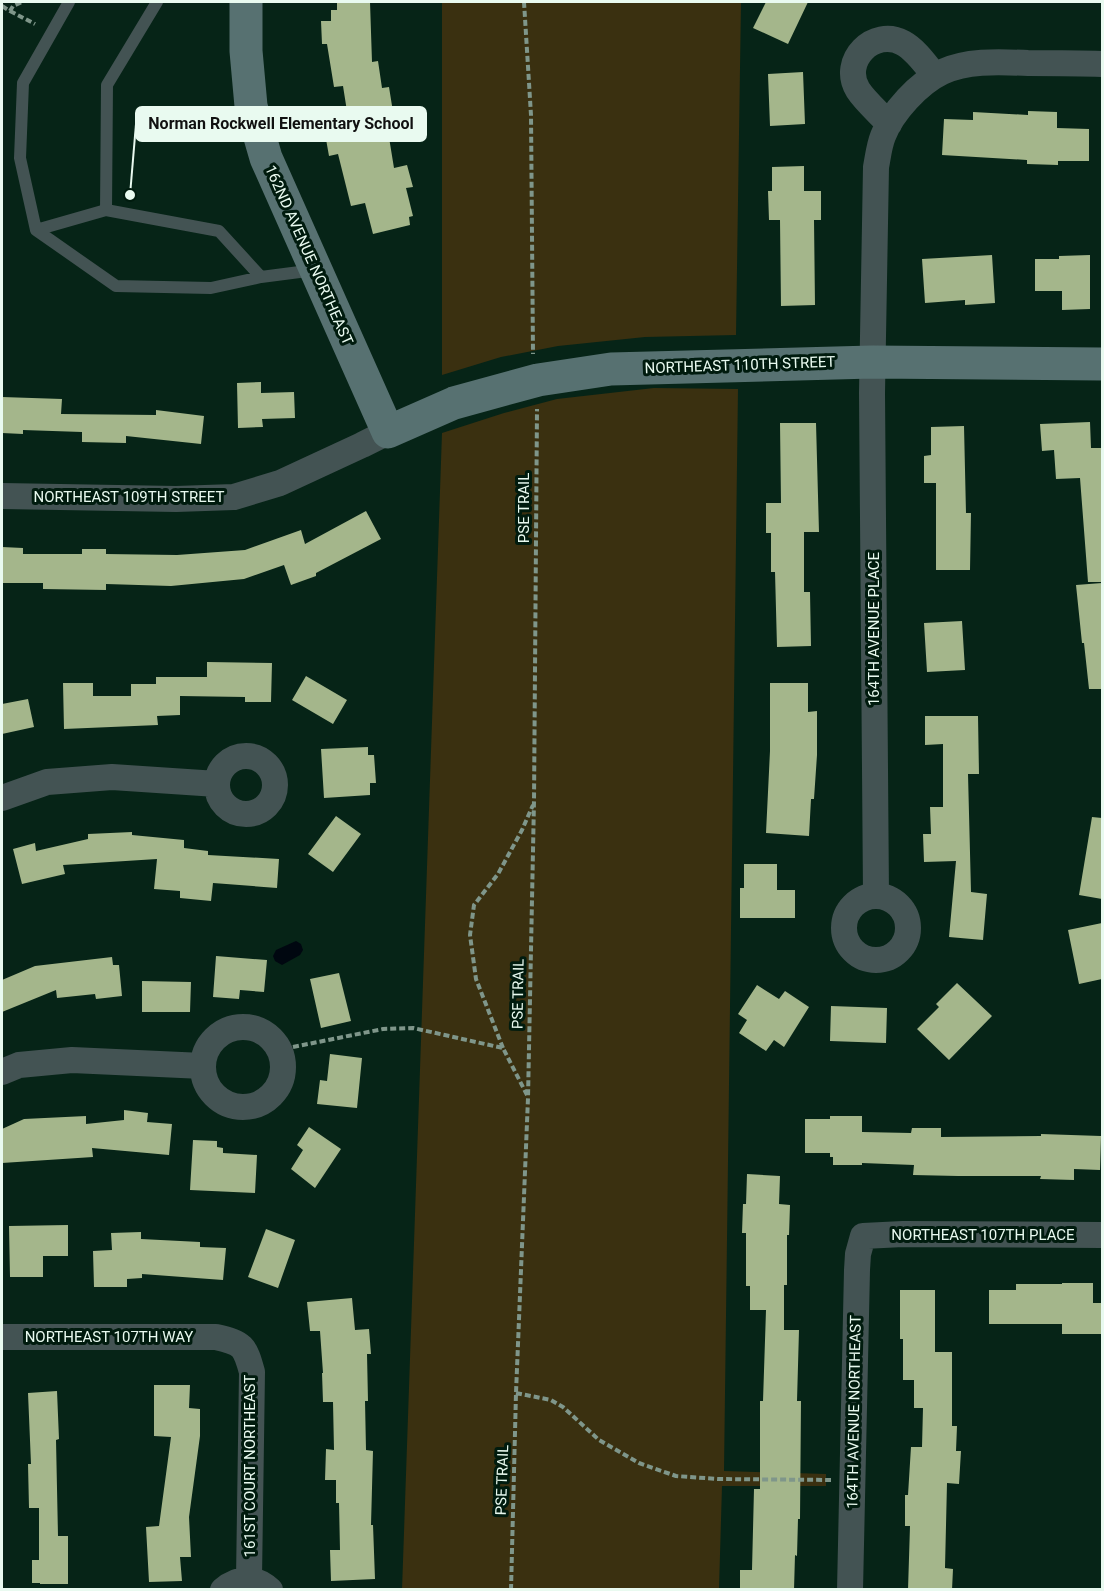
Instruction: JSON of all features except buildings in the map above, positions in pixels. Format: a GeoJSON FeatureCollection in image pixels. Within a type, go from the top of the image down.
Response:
{"type":"FeatureCollection","features":[{"type":"Feature","properties":{"kind":"street","name":"162ND AVENUE NORTHEAST"},"geometry":{"type":"LineString","coordinates":[[246,2],[246,51],[251,106],[266,158],[388,432]]}},
{"type":"Feature","properties":{"kind":"street"},"geometry":{"type":"LineString","coordinates":[[890,124],[858,90],[854,82],[854,63],[864,48],[882,39],[903,42],[935,76]]}},
{"type":"Feature","properties":{"kind":"street"},"geometry":{"type":"LineString","coordinates":[[872,362],[876,167],[883,134],[907,99],[935,76],[966,65],[989,62],[1102,64]]}},
{"type":"Feature","properties":{"kind":"street","name":"NORTHEAST 110TH STREET"},"geometry":{"type":"LineString","coordinates":[[388,432],[454,403],[538,380],[611,369],[872,362],[1102,364]]}},
{"type":"Feature","properties":{"kind":"street","name":"164TH AVENUE PLACE"},"geometry":{"type":"LineString","coordinates":[[872,362],[876,895]]}},
{"type":"Feature","properties":{"kind":"street","name":"NORTHEAST 109TH STREET"},"geometry":{"type":"LineString","coordinates":[[2,496],[176,499],[234,497],[280,483],[388,432]]}},
{"type":"Feature","properties":{"kind":"street"},"geometry":{"type":"LineString","coordinates":[[2,798],[47,782],[112,777],[217,784]]}},
{"type":"Feature","properties":{"kind":"street"},"geometry":{"type":"LineString","coordinates":[[2,1072],[19,1065],[72,1060],[203,1066]]}},
{"type":"Feature","properties":{"kind":"street","name":"NORTHEAST 107TH PLACE"},"geometry":{"type":"LineString","coordinates":[[863,1236],[903,1234],[1102,1235]]}},
{"type":"Feature","properties":{"kind":"street","name":"164TH AVENUE NORTHEAST"},"geometry":{"type":"LineString","coordinates":[[850,1590],[857,1270],[863,1236]]}},
{"type":"Feature","properties":{"kind":"street","name":"NORTHEAST 107TH WAY"},"geometry":{"type":"LineString","coordinates":[[2,1337],[216,1337]]}},
{"type":"Feature","properties":{"kind":"street","name":"161ST COURT NORTHEAST"},"geometry":{"type":"LineString","coordinates":[[216,1337],[235,1341],[246,1352],[252,1372],[259,1584],[239,1580],[223,1590]]}},
{"type":"Feature","properties":{"kind":"lane"},"geometry":{"type":"LineString","coordinates":[[69,2],[23,83],[20,158],[36,230],[116,286],[211,288],[261,277],[315,270]]}},
{"type":"Feature","properties":{"kind":"lane"},"geometry":{"type":"LineString","coordinates":[[106,210],[107,85],[157,2]]}},
{"type":"Feature","properties":{"kind":"lane"},"geometry":{"type":"LineString","coordinates":[[36,230],[106,210],[219,231],[261,277]]}},
{"type":"Feature","properties":{"kind":"path"},"geometry":{"type":"LineString","coordinates":[[10,11],[13,6],[22,2]]}},
{"type":"Feature","properties":{"kind":"path"},"geometry":{"type":"LineString","coordinates":[[525,2],[531,115],[533,361]]}},
{"type":"Feature","properties":{"kind":"path"},"geometry":{"type":"LineString","coordinates":[[2,6],[35,24]]}},
{"type":"Feature","properties":{"kind":"path","name":"PSE TRAIL"},"geometry":{"type":"LineString","coordinates":[[511,1590],[516,1393],[528,1098],[534,801],[537,401]]}},
{"type":"Feature","properties":{"kind":"path"},"geometry":{"type":"LineString","coordinates":[[528,1098],[503,1048],[476,979],[470,935],[474,905],[498,874],[522,830],[534,801]]}},
{"type":"Feature","properties":{"kind":"path"},"geometry":{"type":"LineString","coordinates":[[293,1047],[383,1029],[412,1028],[503,1048]]}},
{"type":"Feature","properties":{"kind":"path"},"geometry":{"type":"LineString","coordinates":[[516,1393],[552,1400],[599,1440],[639,1463],[676,1476],[718,1479],[831,1480]]}},
{"type":"Feature","properties":{"kind":"shaded area"},"geometry":{"type":"Polygon","coordinates":[[[442,2],[741,2],[736,335],[645,337],[558,346],[501,357],[442,375],[442,2]]]}},
{"type":"Feature","properties":{"kind":"shaded area"},"geometry":{"type":"Polygon","coordinates":[[[654,388],[738,389],[724,1471],[826,1474],[826,1486],[722,1486],[719,1589],[402,1590],[442,433],[557,399],[654,388]]]}},
{"type":"Feature","properties":{"kind":"shaded area"},"geometry":{"type":"Polygon","coordinates":[[[296,941],[301,944],[303,950],[300,955],[282,965],[275,961],[273,956],[276,950],[296,941]]]}},
{"type":"Feature","properties":{"kind":"place","name":"Norman Rockwell Elementary School"},"geometry":{"type":"Point","coordinates":[130,195]}}]}
